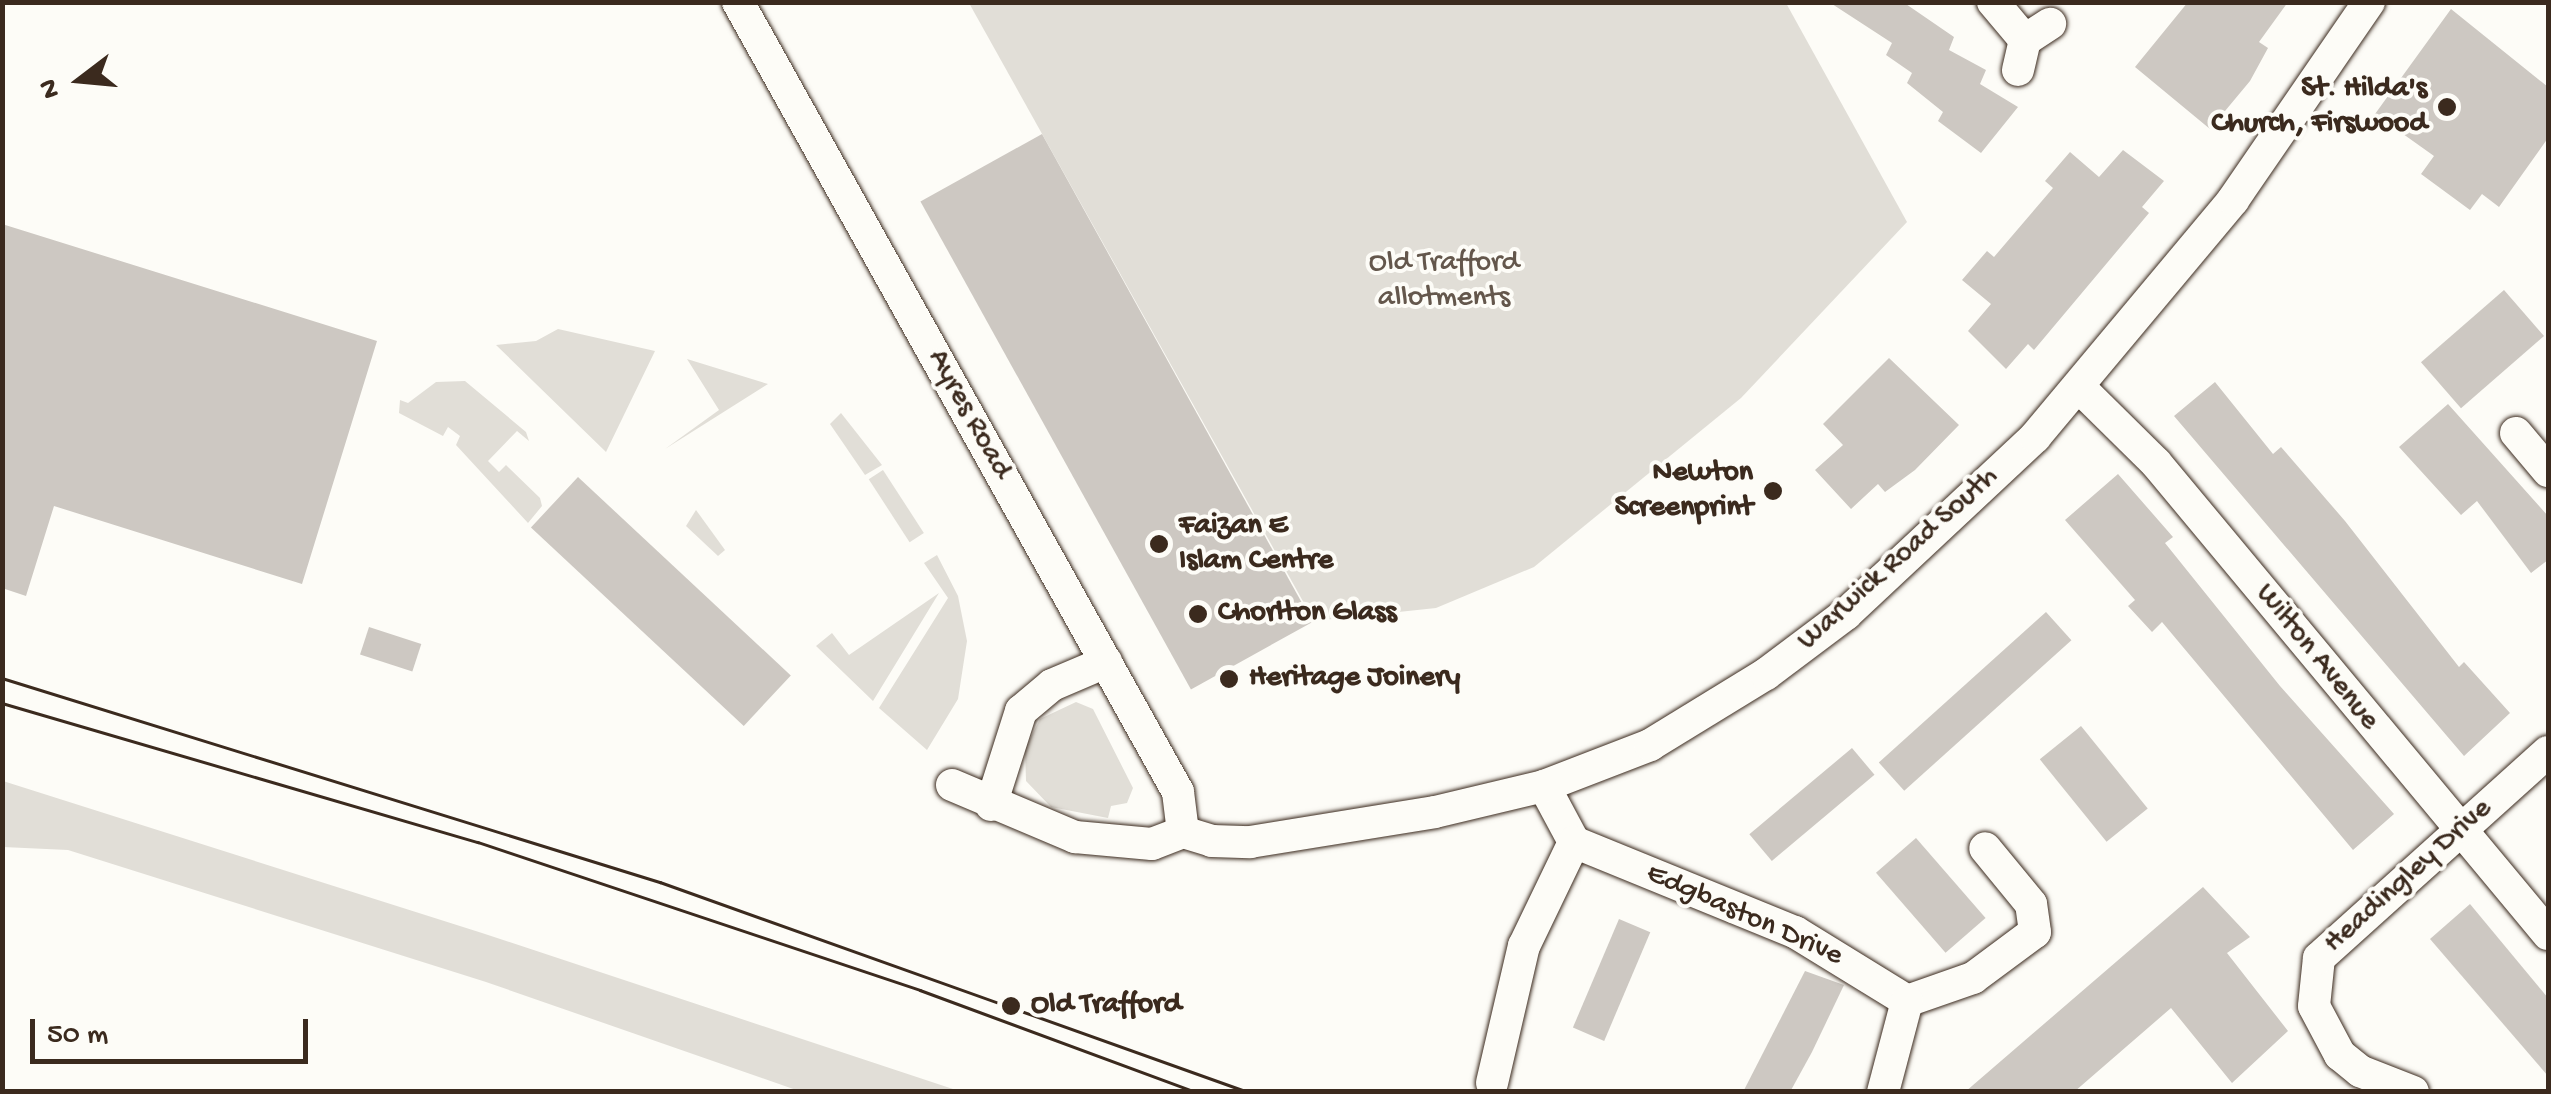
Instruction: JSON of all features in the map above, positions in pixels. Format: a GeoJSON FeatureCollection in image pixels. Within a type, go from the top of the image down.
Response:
{"type":"FeatureCollection","features":[{"type":"Feature","properties":{"kind":"street","name":"Ayres Road"},"geometry":{"type":"LineString","coordinates":[[738,2],[1178,792],[1182,832]]}},
{"type":"Feature","properties":{"kind":"street"},"geometry":{"type":"LineString","coordinates":[[1993,2],[2031,45]]}},
{"type":"Feature","properties":{"kind":"street","name":"Warwick Road South"},"geometry":{"type":"LineString","coordinates":[[1182,832],[1212,841],[1250,842],[1435,812],[1544,786],[1650,745],[1766,674],[1846,614],[1941,528],[2079,387],[2233,200],[2369,2]]}},
{"type":"Feature","properties":{"kind":"street","name":"Wilton Avenue"},"geometry":{"type":"LineString","coordinates":[[2079,387],[2156,463],[2548,934]]}},
{"type":"Feature","properties":{"kind":"street"},"geometry":{"type":"LineString","coordinates":[[2516,433],[2548,471]]}},
{"type":"Feature","properties":{"kind":"street"},"geometry":{"type":"LineString","coordinates":[[991,805],[1021,711],[1052,684],[1106,662]]}},
{"type":"Feature","properties":{"kind":"street","name":"Headingley Drive"},"geometry":{"type":"LineString","coordinates":[[2413,1091],[2360,1071],[2340,1054],[2314,1006],[2312,983],[2326,946],[2548,752]]}},
{"type":"Feature","properties":{"kind":"street"},"geometry":{"type":"LineString","coordinates":[[952,785],[991,805],[1076,838],[1152,844],[1182,832]]}},
{"type":"Feature","properties":{"kind":"street"},"geometry":{"type":"LineString","coordinates":[[1492,1084],[1524,946],[1574,842],[1544,786]]}},
{"type":"Feature","properties":{"kind":"street","name":"Edgbaston Drive"},"geometry":{"type":"LineString","coordinates":[[1574,842],[1795,932],[1907,1002]]}},
{"type":"Feature","properties":{"kind":"street"},"geometry":{"type":"LineString","coordinates":[[1883,1092],[1907,1002],[1973,978],[2035,932],[2031,904],[1985,848]]}},
{"type":"Feature","properties":{"kind":"green space","name":"Old Trafford allotments"},"geometry":{"type":"Polygon","coordinates":[[[969,3],[1786,3],[1907,222],[1741,398],[1534,567],[1436,608],[1314,621],[969,3]]]}},
{"type":"Feature","properties":{"kind":"green space"},"geometry":{"type":"Polygon","coordinates":[[[558,329],[655,351],[606,452],[496,345],[536,341],[558,329]]]}},
{"type":"Feature","properties":{"kind":"green space"},"geometry":{"type":"Polygon","coordinates":[[[687,359],[768,384],[665,449],[719,410],[687,359]]]}},
{"type":"Feature","properties":{"kind":"green space"},"geometry":{"type":"Polygon","coordinates":[[[465,381],[526,432],[529,441],[517,431],[488,461],[499,472],[506,465],[540,498],[542,506],[528,523],[456,445],[460,436],[448,427],[443,436],[399,413],[400,400],[408,403],[436,382],[465,381]]]}},
{"type":"Feature","properties":{"kind":"green space"},"geometry":{"type":"Polygon","coordinates":[[[841,413],[882,465],[865,475],[830,424],[841,413]]]}},
{"type":"Feature","properties":{"kind":"green space"},"geometry":{"type":"Polygon","coordinates":[[[883,470],[924,533],[910,542],[869,479],[883,470]]]}},
{"type":"Feature","properties":{"kind":"green space"},"geometry":{"type":"Polygon","coordinates":[[[696,510],[725,550],[718,556],[686,526],[696,510]]]}},
{"type":"Feature","properties":{"kind":"green space"},"geometry":{"type":"Polygon","coordinates":[[[937,555],[958,596],[967,641],[958,699],[927,750],[879,708],[948,598],[924,563],[937,555]]]}},
{"type":"Feature","properties":{"kind":"green space"},"geometry":{"type":"Polygon","coordinates":[[[939,593],[873,701],[816,646],[832,633],[849,655],[939,593]]]}},
{"type":"Feature","properties":{"kind":"green space"},"geometry":{"type":"Polygon","coordinates":[[[1076,702],[1093,709],[1133,788],[1127,803],[1111,806],[1108,818],[1051,807],[1026,781],[1025,749],[1040,719],[1076,702]]]}},
{"type":"Feature","properties":{"kind":"green space"},"geometry":{"type":"Polygon","coordinates":[[[3,781],[482,933],[959,1091],[799,1091],[486,982],[68,850],[3,847],[3,781]]]}},
{"type":"Feature","properties":{"kind":"building"},"geometry":{"type":"Polygon","coordinates":[[[1829,2],[1903,2],[1954,37],[1949,50],[1986,70],[1980,84],[2018,107],[1981,153],[1938,121],[1943,112],[1907,83],[1912,73],[1886,55],[1892,43],[1829,2]]]}},
{"type":"Feature","properties":{"kind":"building"},"geometry":{"type":"Polygon","coordinates":[[[2188,2],[2288,2],[2259,42],[2268,48],[2250,81],[2210,129],[2135,67],[2188,2]]]}},
{"type":"Feature","properties":{"kind":"building","name":"St. Hilda's Church, Firswood"},"geometry":{"type":"Polygon","coordinates":[[[2451,9],[2548,87],[2548,138],[2499,207],[2482,194],[2470,210],[2421,174],[2434,156],[2375,114],[2451,9]]]}},
{"type":"Feature","properties":{"kind":"building"},"geometry":{"type":"Polygon","coordinates":[[[1042,134],[1313,622],[1191,689],[920,201],[1042,134]]]}},
{"type":"Feature","properties":{"kind":"building"},"geometry":{"type":"Polygon","coordinates":[[[2123,150],[2164,181],[2142,207],[2149,213],[2034,350],[2028,344],[2006,369],[1968,331],[1991,304],[1962,280],[1987,251],[1994,257],[2053,188],[2045,181],[2070,152],[2099,177],[2123,150]]]}},
{"type":"Feature","properties":{"kind":"building"},"geometry":{"type":"Polygon","coordinates":[[[2,224],[377,341],[302,584],[54,506],[26,596],[2,588],[2,224]]]}},
{"type":"Feature","properties":{"kind":"building"},"geometry":{"type":"Polygon","coordinates":[[[2504,290],[2544,336],[2461,408],[2421,362],[2504,290]]]}},
{"type":"Feature","properties":{"kind":"building"},"geometry":{"type":"Polygon","coordinates":[[[1889,358],[1959,425],[1915,470],[1885,492],[1878,484],[1851,509],[1815,470],[1843,445],[1823,424],[1889,358]]]}},
{"type":"Feature","properties":{"kind":"building"},"geometry":{"type":"Polygon","coordinates":[[[2215,382],[2273,454],[2281,447],[2345,521],[2459,667],[2464,662],[2510,713],[2464,756],[2174,416],[2215,382]]]}},
{"type":"Feature","properties":{"kind":"building"},"geometry":{"type":"Polygon","coordinates":[[[2448,404],[2548,516],[2548,560],[2531,573],[2477,501],[2461,515],[2399,447],[2448,404]]]}},
{"type":"Feature","properties":{"kind":"building"},"geometry":{"type":"Polygon","coordinates":[[[2118,474],[2173,537],[2165,543],[2280,686],[2394,814],[2353,850],[2162,622],[2152,632],[2128,606],[2135,600],[2065,520],[2118,474]]]}},
{"type":"Feature","properties":{"kind":"building"},"geometry":{"type":"Polygon","coordinates":[[[578,477],[791,675],[744,726],[531,527],[578,477]]]}},
{"type":"Feature","properties":{"kind":"building"},"geometry":{"type":"Polygon","coordinates":[[[2046,612],[2071,640],[1904,791],[1879,763],[2046,612]]]}},
{"type":"Feature","properties":{"kind":"building"},"geometry":{"type":"Polygon","coordinates":[[[369,627],[421,644],[412,672],[360,655],[369,627]]]}},
{"type":"Feature","properties":{"kind":"building"},"geometry":{"type":"Polygon","coordinates":[[[2081,726],[2148,808],[2107,842],[2040,759],[2081,726]]]}},
{"type":"Feature","properties":{"kind":"building"},"geometry":{"type":"Polygon","coordinates":[[[1852,748],[1874,775],[1772,861],[1749,834],[1852,748]]]}},
{"type":"Feature","properties":{"kind":"building"},"geometry":{"type":"Polygon","coordinates":[[[1916,838],[1986,918],[1946,953],[1876,873],[1916,838]]]}},
{"type":"Feature","properties":{"kind":"building"},"geometry":{"type":"Polygon","coordinates":[[[2203,887],[2250,937],[2227,953],[2288,1031],[2232,1083],[2171,1008],[2074,1092],[1965,1092],[2203,887]]]}},
{"type":"Feature","properties":{"kind":"building"},"geometry":{"type":"Polygon","coordinates":[[[2470,904],[2548,998],[2548,1076],[2430,939],[2470,904]]]}},
{"type":"Feature","properties":{"kind":"building"},"geometry":{"type":"Polygon","coordinates":[[[1619,919],[1650,932],[1604,1041],[1573,1028],[1619,919]]]}},
{"type":"Feature","properties":{"kind":"building"},"geometry":{"type":"Polygon","coordinates":[[[1805,971],[1844,985],[1812,1052],[1790,1092],[1743,1092],[1805,971]]]}},
{"type":"Feature","properties":{"kind":"tram line"},"geometry":{"type":"LineString","coordinates":[[2,678],[660,882],[1248,1092]]}},
{"type":"Feature","properties":{"kind":"tram line"},"geometry":{"type":"LineString","coordinates":[[2,703],[478,842],[920,990],[1196,1092]]}},
{"type":"Feature","properties":{"kind":"place","name":"St. Hilda's Church, Firswood"},"geometry":{"type":"Point","coordinates":[2447,107]}},
{"type":"Feature","properties":{"kind":"place","name":"Newton Screenprint"},"geometry":{"type":"Point","coordinates":[1773,491]}},
{"type":"Feature","properties":{"kind":"place","name":"Faizan E Islam Centre"},"geometry":{"type":"Point","coordinates":[1159,544]}},
{"type":"Feature","properties":{"kind":"place","name":"Chorlton Glass"},"geometry":{"type":"Point","coordinates":[1198,614]}},
{"type":"Feature","properties":{"kind":"place","name":"Heritage Joinery"},"geometry":{"type":"Point","coordinates":[1229,679]}},
{"type":"Feature","properties":{"kind":"place","name":"Old Trafford"},"geometry":{"type":"Point","coordinates":[1011,1006]}}]}
